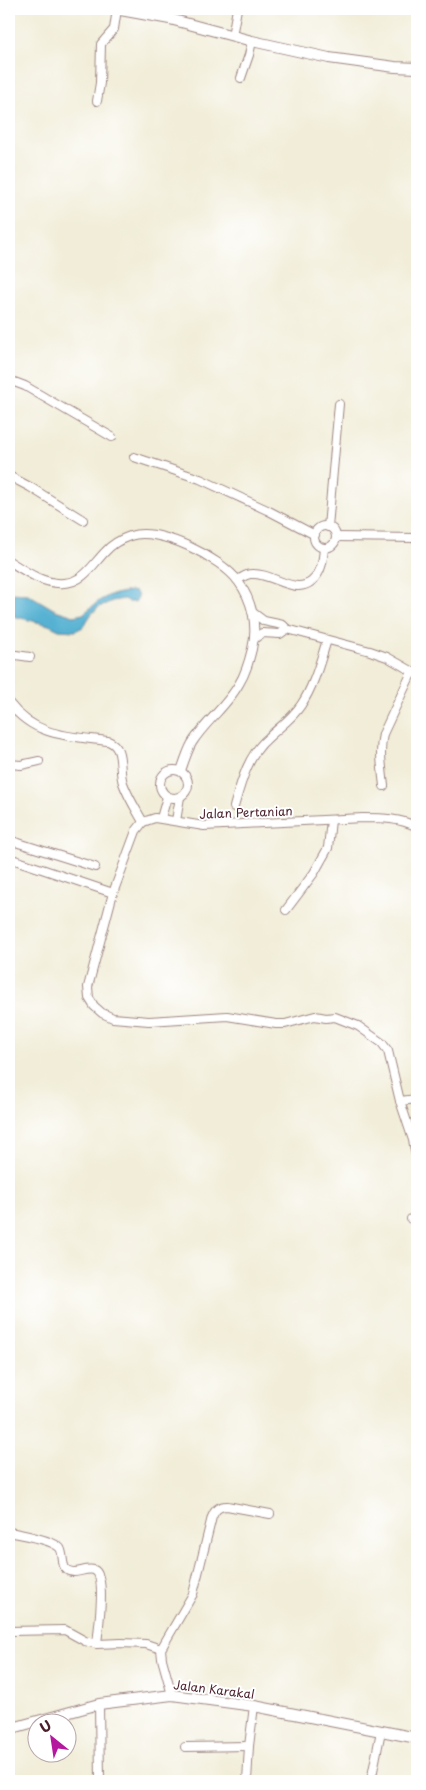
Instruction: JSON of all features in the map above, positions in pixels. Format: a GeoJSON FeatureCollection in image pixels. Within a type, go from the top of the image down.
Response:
{"type":"FeatureCollection","features":[{"type":"Feature","properties":{"kind":"main road"},"geometry":{"type":"LineString","coordinates":[[116,9],[161,13],[232,36],[336,59],[417,68]]}},
{"type":"Feature","properties":{"kind":"main road","name":"Jalan Karakal"},"geometry":{"type":"LineString","coordinates":[[9,1729],[99,1704],[172,1695],[254,1706],[417,1738]]}},
{"type":"Feature","properties":{"kind":"street"},"geometry":{"type":"LineString","coordinates":[[97,101],[100,84],[101,44],[114,29],[116,9]]}},
{"type":"Feature","properties":{"kind":"street"},"geometry":{"type":"LineString","coordinates":[[232,36],[237,9]]}},
{"type":"Feature","properties":{"kind":"street"},"geometry":{"type":"LineString","coordinates":[[241,78],[250,55],[252,41]]}},
{"type":"Feature","properties":{"kind":"street"},"geometry":{"type":"LineString","coordinates":[[9,380],[25,386],[112,437]]}},
{"type":"Feature","properties":{"kind":"street"},"geometry":{"type":"LineString","coordinates":[[328,527],[339,404]]}},
{"type":"Feature","properties":{"kind":"street"},"geometry":{"type":"LineString","coordinates":[[134,457],[200,480],[267,510],[315,535],[318,545],[324,548],[334,544],[336,537],[334,531],[328,527],[319,529],[315,535]]}},
{"type":"Feature","properties":{"kind":"street"},"geometry":{"type":"LineString","coordinates":[[9,476],[83,520]]}},
{"type":"Feature","properties":{"kind":"street"},"geometry":{"type":"LineString","coordinates":[[9,562],[40,578],[65,584],[88,572],[104,553],[120,541],[131,536],[154,534],[170,538],[196,551],[217,563],[237,580],[249,600],[255,623],[254,639],[246,670],[240,684],[193,742],[181,771]]}},
{"type":"Feature","properties":{"kind":"street"},"geometry":{"type":"LineString","coordinates":[[336,537],[417,538]]}},
{"type":"Feature","properties":{"kind":"street"},"geometry":{"type":"LineString","coordinates":[[237,580],[249,574],[256,574],[294,586],[306,585],[321,568],[324,548]]}},
{"type":"Feature","properties":{"kind":"street"},"geometry":{"type":"LineString","coordinates":[[252,612],[264,621],[283,625],[287,629],[387,657],[414,673],[381,744],[380,755],[384,786]]}},
{"type":"Feature","properties":{"kind":"street"},"geometry":{"type":"LineString","coordinates":[[254,639],[262,633],[280,634],[287,629]]}},
{"type":"Feature","properties":{"kind":"street"},"geometry":{"type":"LineString","coordinates":[[234,807],[242,780],[256,751],[267,738],[289,720],[302,704],[319,665],[327,640]]}},
{"type":"Feature","properties":{"kind":"street"},"geometry":{"type":"LineString","coordinates":[[9,654],[30,657]]}},
{"type":"Feature","properties":{"kind":"street"},"geometry":{"type":"LineString","coordinates":[[10,703],[23,718],[44,731],[108,741],[116,745],[119,752],[120,775],[143,822],[136,831],[112,893],[88,987],[89,998],[94,1006],[102,1013],[114,1018],[149,1021],[227,1016],[285,1024],[315,1016],[335,1017],[358,1026],[382,1043],[388,1051],[417,1161]]}},
{"type":"Feature","properties":{"kind":"street"},"geometry":{"type":"LineString","coordinates":[[9,764],[21,765],[39,762]]}},
{"type":"Feature","properties":{"kind":"street"},"geometry":{"type":"LineString","coordinates":[[168,797],[161,788],[161,780],[169,771],[181,771]]}},
{"type":"Feature","properties":{"kind":"street"},"geometry":{"type":"LineString","coordinates":[[168,797],[180,797],[186,792],[188,784],[186,777],[181,771]]}},
{"type":"Feature","properties":{"kind":"street"},"geometry":{"type":"LineString","coordinates":[[161,818],[168,797]]}},
{"type":"Feature","properties":{"kind":"street"},"geometry":{"type":"LineString","coordinates":[[176,821],[180,797]]}},
{"type":"Feature","properties":{"kind":"street","name":"Jalan Pertanian"},"geometry":{"type":"LineString","coordinates":[[143,822],[152,818],[161,818],[210,826],[385,818],[401,820],[417,826]]}},
{"type":"Feature","properties":{"kind":"street"},"geometry":{"type":"LineString","coordinates":[[286,910],[314,873],[328,848],[331,820]]}},
{"type":"Feature","properties":{"kind":"street"},"geometry":{"type":"LineString","coordinates":[[9,840],[95,867]]}},
{"type":"Feature","properties":{"kind":"street"},"geometry":{"type":"LineString","coordinates":[[9,858],[112,893]]}},
{"type":"Feature","properties":{"kind":"street"},"geometry":{"type":"LineString","coordinates":[[400,1101],[417,1099]]}},
{"type":"Feature","properties":{"kind":"street"},"geometry":{"type":"LineString","coordinates":[[172,1695],[161,1649],[193,1594],[215,1510],[222,1506],[228,1506],[270,1514]]}},
{"type":"Feature","properties":{"kind":"street"},"geometry":{"type":"LineString","coordinates":[[9,1532],[23,1534],[55,1544],[61,1550],[64,1567],[69,1571],[89,1569],[94,1570],[100,1576],[101,1594],[96,1644]]}},
{"type":"Feature","properties":{"kind":"street"},"geometry":{"type":"LineString","coordinates":[[9,1631],[65,1630],[85,1641],[96,1644],[146,1644],[161,1649]]}},
{"type":"Feature","properties":{"kind":"street"},"geometry":{"type":"LineString","coordinates":[[99,1704],[100,1781]]}},
{"type":"Feature","properties":{"kind":"street"},"geometry":{"type":"LineString","coordinates":[[247,1781],[254,1706]]}},
{"type":"Feature","properties":{"kind":"street"},"geometry":{"type":"LineString","coordinates":[[371,1781],[382,1731]]}},
{"type":"Feature","properties":{"kind":"street"},"geometry":{"type":"LineString","coordinates":[[185,1747],[249,1746]]}},
{"type":"Feature","properties":{"kind":"water"},"geometry":{"type":"Polygon","coordinates":[[[130,591],[136,592],[138,597],[135,602],[129,602],[124,599],[112,601],[99,607],[92,613],[83,627],[75,631],[59,630],[49,625],[9,615],[9,593],[28,594],[55,610],[74,616],[83,614],[110,595],[130,591]]]}}]}
